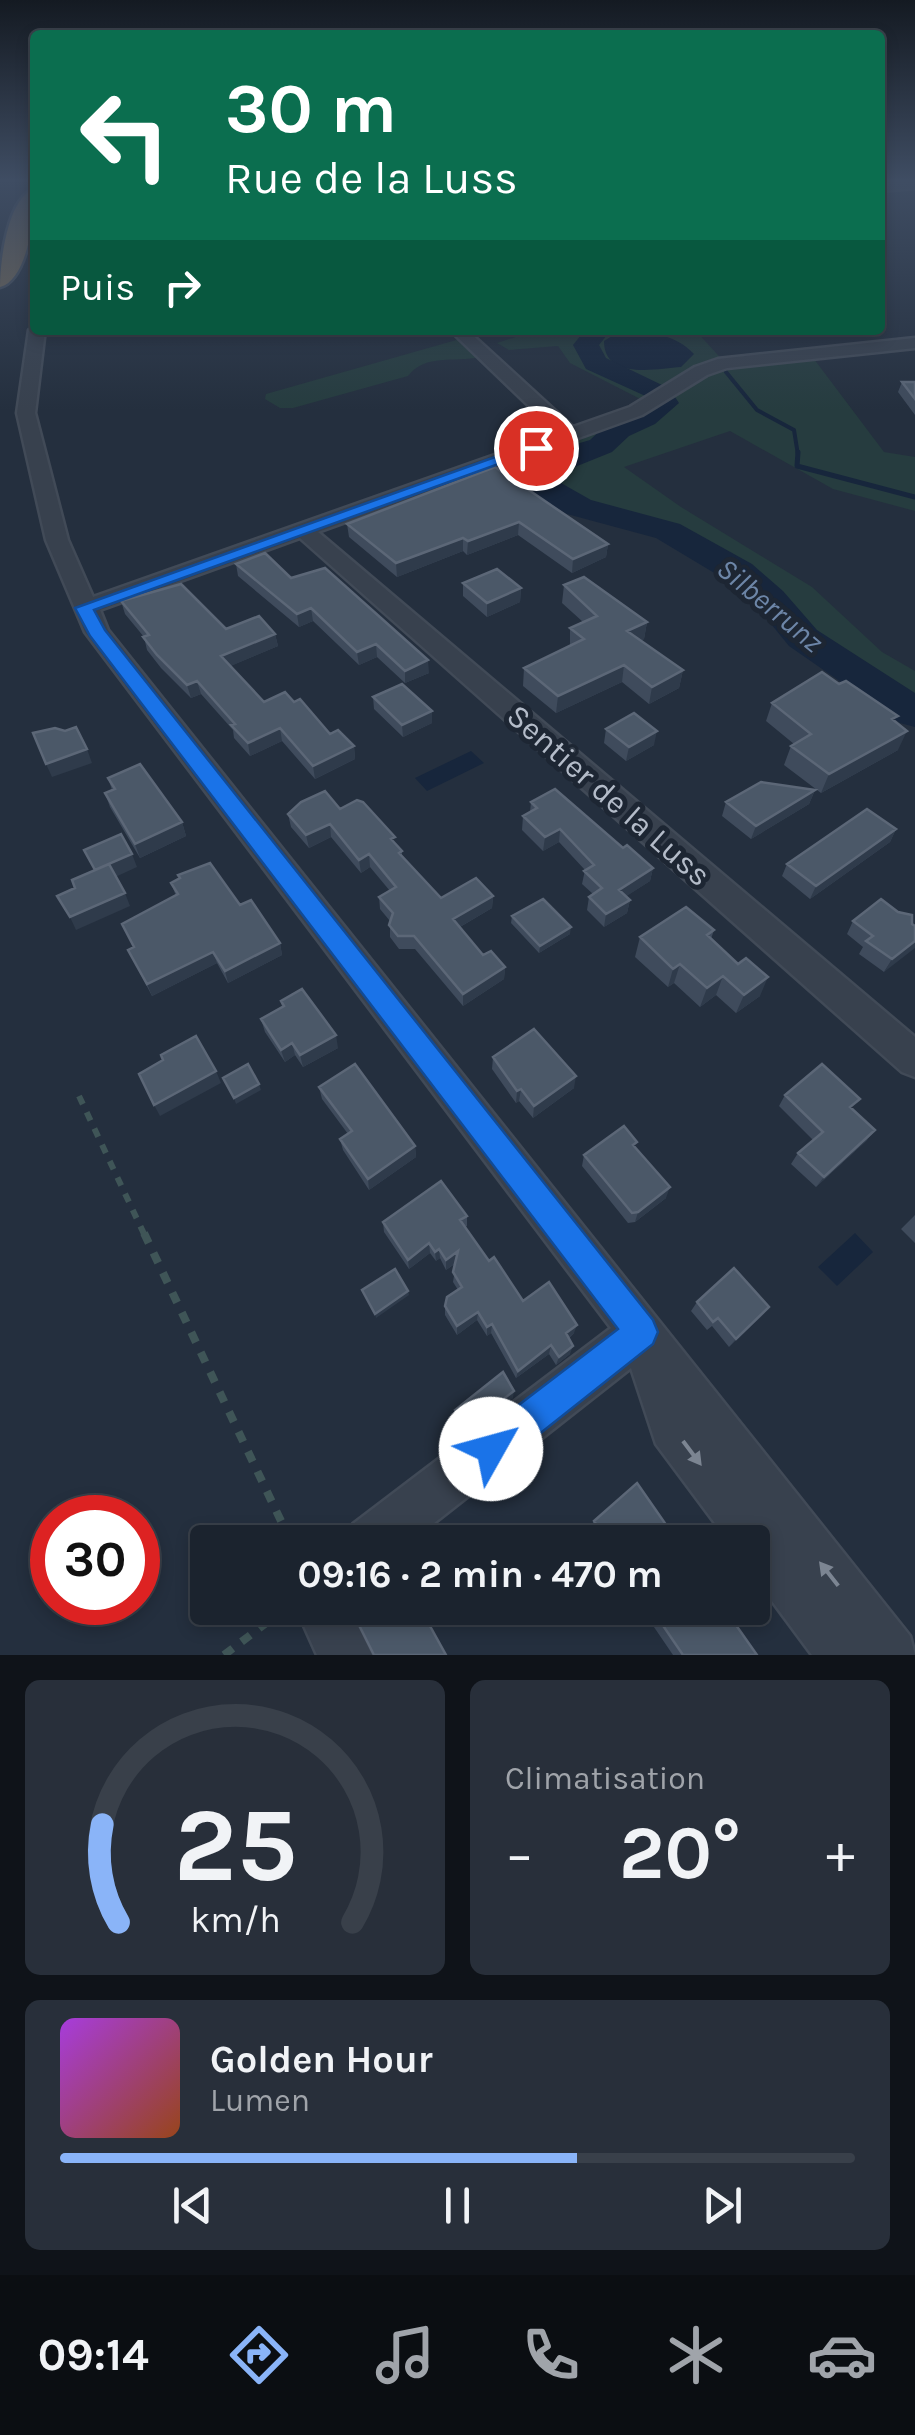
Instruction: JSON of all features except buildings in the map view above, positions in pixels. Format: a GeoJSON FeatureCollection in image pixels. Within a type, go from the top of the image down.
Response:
{"type":"FeatureCollection","features":[{"type":"Feature","properties":{"kind":"street"},"geometry":{"type":"LineString","coordinates":[[36,335],[26,413],[57,540],[97,632],[891,1655]]}},
{"type":"Feature","properties":{"kind":"street"},"geometry":{"type":"LineString","coordinates":[[463,335],[570,435]]}},
{"type":"Feature","properties":{"kind":"street"},"geometry":{"type":"LineString","coordinates":[[84,608],[636,411],[701,370],[724,362],[915,343]]}},
{"type":"Feature","properties":{"kind":"street","name":"Sentier de la Luss"},"geometry":{"type":"LineString","coordinates":[[304,531],[915,1060]]}},
{"type":"Feature","properties":{"kind":"street"},"geometry":{"type":"LineString","coordinates":[[393,1525],[641,1332]]}},
{"type":"Feature","properties":{"kind":"street"},"geometry":{"type":"LineString","coordinates":[[641,1332],[672,1427],[844,1655]]}},
{"type":"Feature","properties":{"kind":"street"},"geometry":{"type":"LineString","coordinates":[[330,1625],[345,1655]]}},
{"type":"Feature","properties":{"kind":"path"},"geometry":{"type":"LineString","coordinates":[[79,1096],[284,1525]]}},
{"type":"Feature","properties":{"kind":"path"},"geometry":{"type":"LineString","coordinates":[[224,1655],[264,1625]]}},
{"type":"Feature","properties":{"kind":"green space"},"geometry":{"type":"Polygon","coordinates":[[[522,335],[700,335],[727,365],[811,355],[884,452],[915,457],[915,511],[833,489],[730,431],[624,467],[681,507],[812,587],[882,652],[915,671],[915,716],[800,637],[702,541],[604,515],[527,463],[612,426],[650,404],[570,363],[558,346],[509,350],[497,343],[522,335]]]}},
{"type":"Feature","properties":{"kind":"green space"},"geometry":{"type":"Polygon","coordinates":[[[460,339],[480,357],[432,361],[408,376],[293,408],[280,408],[265,399],[266,394],[460,339]]]}},
{"type":"Feature","properties":{"kind":"water"},"geometry":{"type":"Polygon","coordinates":[[[614,335],[655,335],[677,341],[694,354],[681,367],[633,369],[612,362],[604,341],[614,335]]]}},
{"type":"Feature","properties":{"kind":"water"},"geometry":{"type":"Polygon","coordinates":[[[471,751],[484,763],[427,791],[415,778],[471,751]]]}},
{"type":"Feature","properties":{"kind":"water"},"geometry":{"type":"Polygon","coordinates":[[[855,1233],[873,1252],[837,1286],[818,1267],[855,1233]]]}},
{"type":"Feature","properties":{"kind":"waterway","name":"Silberrunz"},"geometry":{"type":"LineString","coordinates":[[594,335],[586,345],[596,363],[652,391]]}},
{"type":"Feature","properties":{"kind":"waterway"},"geometry":{"type":"LineString","coordinates":[[726,372],[757,410],[794,430],[798,454]]}},
{"type":"Feature","properties":{"kind":"waterway","name":"Silberrunz"},"geometry":{"type":"LineString","coordinates":[[665,403],[645,418],[618,430],[601,446],[557,460],[537,472],[549,490],[579,507],[668,531],[739,572],[770,599],[803,638],[915,713]]}},
{"type":"Feature","properties":{"kind":"waterway"},"geometry":{"type":"LineString","coordinates":[[798,454],[797,466],[915,497]]}},
{"type":"Feature","properties":{"kind":"route"},"geometry":{"type":"LineString","coordinates":[[491,1449],[641,1332],[97,632],[84,608],[536,448]]}}]}
